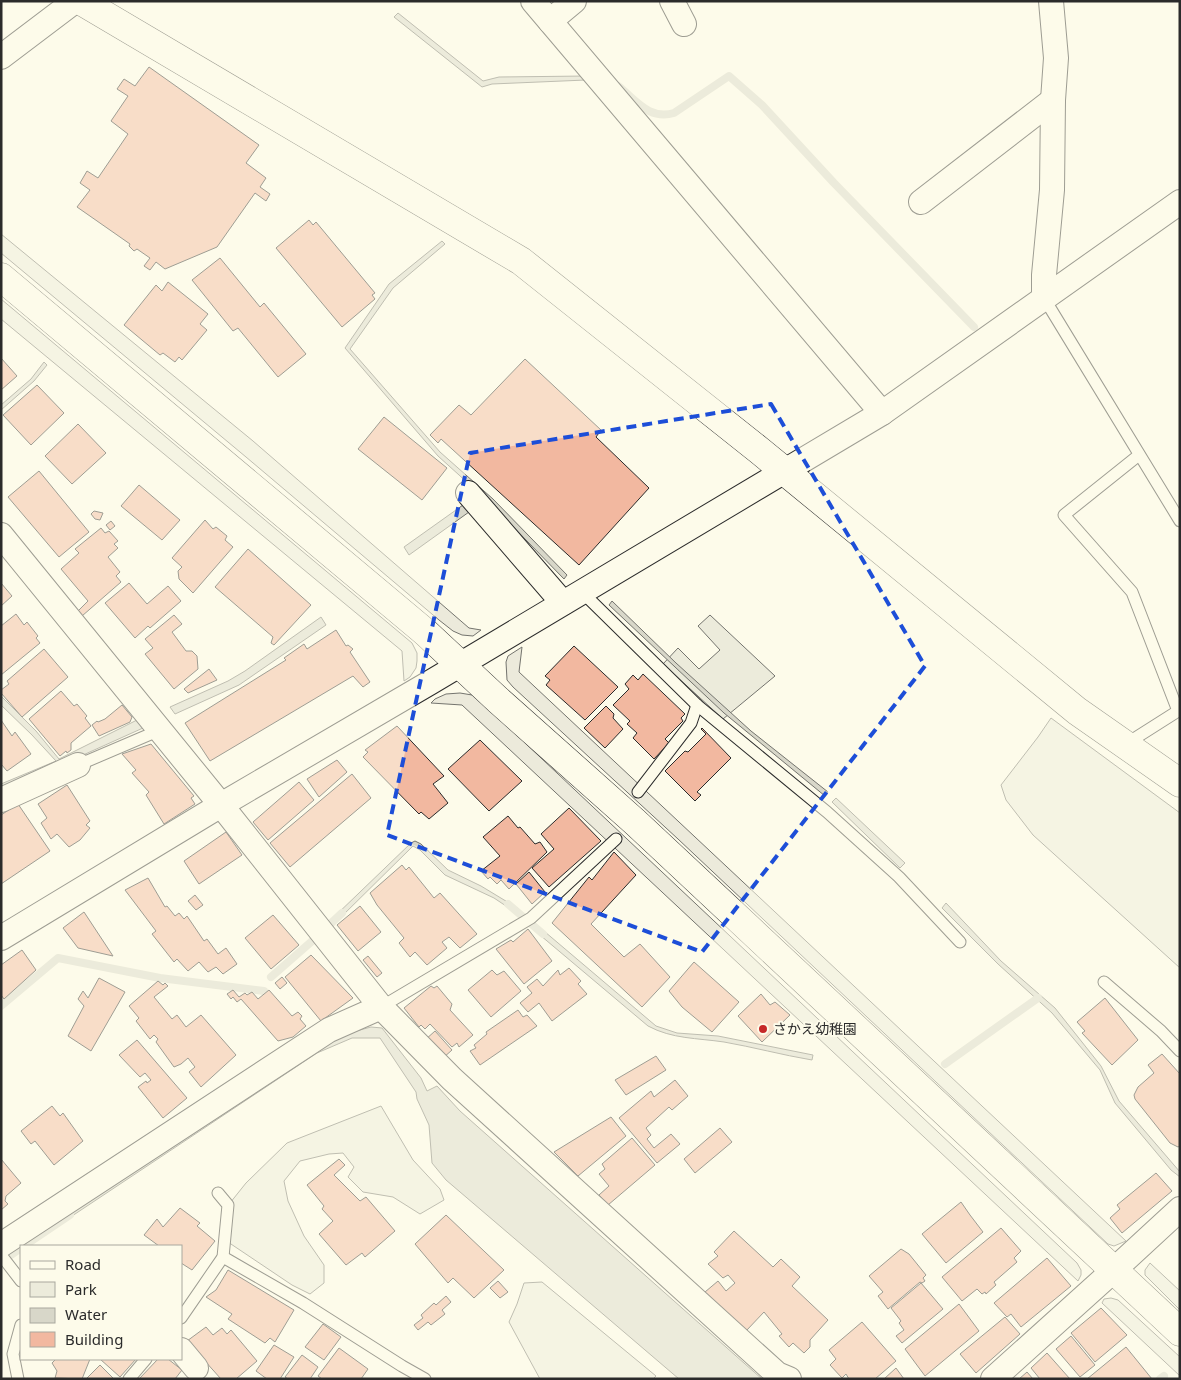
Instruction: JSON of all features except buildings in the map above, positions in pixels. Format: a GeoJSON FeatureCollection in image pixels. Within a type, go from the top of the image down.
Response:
{"type":"FeatureCollection","features":[{"type":"Feature","properties":{"kind":"street"},"geometry":{"type":"LineString","coordinates":[[1,57],[75,1]]}},
{"type":"Feature","properties":{"kind":"street"},"geometry":{"type":"LineString","coordinates":[[81,1],[522,261],[1077,712],[1180,783]]}},
{"type":"Feature","properties":{"kind":"street"},"geometry":{"type":"LineString","coordinates":[[533,1],[882,413]]}},
{"type":"Feature","properties":{"kind":"street"},"geometry":{"type":"LineString","coordinates":[[550,22],[574,1]]}},
{"type":"Feature","properties":{"kind":"street"},"geometry":{"type":"LineString","coordinates":[[672,1],[684,24]]}},
{"type":"Feature","properties":{"kind":"street"},"geometry":{"type":"LineString","coordinates":[[1044,298],[1044,276],[1052,190],[1053,100],[1056,58],[1051,1]]}},
{"type":"Feature","properties":{"kind":"street"},"geometry":{"type":"LineString","coordinates":[[921,202],[1053,100]]}},
{"type":"Feature","properties":{"kind":"street"},"geometry":{"type":"LineString","coordinates":[[5,929],[221,805],[882,413],[1180,202]]}},
{"type":"Feature","properties":{"kind":"street"},"geometry":{"type":"LineString","coordinates":[[1,277],[460,664],[635,822],[1180,1332]]}},
{"type":"Feature","properties":{"kind":"street"},"geometry":{"type":"LineString","coordinates":[[468,493],[572,597]]}},
{"type":"Feature","properties":{"kind":"street"},"geometry":{"type":"LineString","coordinates":[[1,536],[221,805],[381,1007],[460,1085],[778,1374],[788,1379]]}},
{"type":"Feature","properties":{"kind":"street"},"geometry":{"type":"LineString","coordinates":[[1,800],[78,765]]}},
{"type":"Feature","properties":{"kind":"street"},"geometry":{"type":"LineString","coordinates":[[1,1245],[329,1030],[381,1007]]}},
{"type":"Feature","properties":{"kind":"street"},"geometry":{"type":"LineString","coordinates":[[992,1379],[1180,1209]]}},
{"type":"Feature","properties":{"kind":"street"},"geometry":{"type":"LineString","coordinates":[[182,1351],[196,1368]]}},
{"type":"Feature","properties":{"kind":"lane"},"geometry":{"type":"LineString","coordinates":[[1044,298],[1180,521]]}},
{"type":"Feature","properties":{"kind":"lane"},"geometry":{"type":"LineString","coordinates":[[1125,744],[1179,710],[1132,592],[1064,515],[1139,455]]}},
{"type":"Feature","properties":{"kind":"lane"},"geometry":{"type":"LineString","coordinates":[[572,597],[697,705],[827,812],[899,878],[960,942]]}},
{"type":"Feature","properties":{"kind":"lane"},"geometry":{"type":"LineString","coordinates":[[638,792],[691,723],[697,705]]}},
{"type":"Feature","properties":{"kind":"lane"},"geometry":{"type":"LineString","coordinates":[[78,765],[160,730]]}},
{"type":"Feature","properties":{"kind":"lane"},"geometry":{"type":"LineString","coordinates":[[381,1007],[531,918],[616,839]]}},
{"type":"Feature","properties":{"kind":"lane"},"geometry":{"type":"LineString","coordinates":[[1104,982],[1162,1032],[1180,1051]]}},
{"type":"Feature","properties":{"kind":"lane"},"geometry":{"type":"LineString","coordinates":[[182,1317],[223,1257],[228,1206],[218,1193]]}},
{"type":"Feature","properties":{"kind":"lane"},"geometry":{"type":"LineString","coordinates":[[1,1255],[20,1279]]}},
{"type":"Feature","properties":{"kind":"lane"},"geometry":{"type":"LineString","coordinates":[[223,1257],[303,1302],[425,1379]]}},
{"type":"Feature","properties":{"kind":"lane"},"geometry":{"type":"LineString","coordinates":[[18,1379],[13,1354],[20,1329]]}},
{"type":"Feature","properties":{"kind":"lane"},"geometry":{"type":"LineString","coordinates":[[129,1379],[145,1360]]}},
{"type":"Feature","properties":{"kind":"highlighted area"},"geometry":{"type":"Polygon","coordinates":[[[771,404],[925,666],[702,952],[387,835],[470,453],[771,404]]]}},
{"type":"Feature","properties":{"kind":"green space"},"geometry":{"type":"Polygon","coordinates":[[[710,615],[775,676],[723,719],[663,664],[678,648],[699,669],[720,650],[698,626],[710,615]]]}},
{"type":"Feature","properties":{"kind":"green space"},"geometry":{"type":"Polygon","coordinates":[[[1051,718],[1180,813],[1180,968],[1033,835],[1006,800],[1001,785],[1051,718]]]}},
{"type":"Feature","properties":{"kind":"green space"},"geometry":{"type":"Polygon","coordinates":[[[381,1106],[413,1160],[440,1189],[444,1200],[420,1214],[393,1197],[363,1192],[348,1177],[354,1167],[343,1153],[329,1154],[300,1161],[284,1181],[288,1201],[304,1236],[324,1265],[324,1283],[310,1294],[292,1285],[222,1238],[222,1213],[246,1183],[287,1143],[381,1106]]]}},
{"type":"Feature","properties":{"kind":"green space"},"geometry":{"type":"Polygon","coordinates":[[[542,1282],[656,1376],[653,1379],[540,1379],[509,1322],[524,1283],[542,1282]]]}},
{"type":"Feature","properties":{"kind":"shaded area"},"geometry":{"type":"Polygon","coordinates":[[[1,234],[253,441],[469,628],[481,630],[473,636],[462,635],[453,631],[439,620],[1,253],[1,234]]]}},
{"type":"Feature","properties":{"kind":"shaded area"},"geometry":{"type":"Polygon","coordinates":[[[1,299],[412,643],[417,653],[417,661],[416,668],[410,677],[404,681],[402,651],[1,319],[1,299]]]}},
{"type":"Feature","properties":{"kind":"shaded area"},"geometry":{"type":"Polygon","coordinates":[[[522,647],[519,672],[1126,1241],[1114,1246],[1108,1244],[678,839],[513,687],[507,680],[506,662],[508,656],[522,647]]]}},
{"type":"Feature","properties":{"kind":"shaded area"},"geometry":{"type":"Polygon","coordinates":[[[460,693],[472,695],[488,708],[1077,1263],[1081,1270],[1078,1281],[462,705],[431,703],[446,694],[460,693]]]}},
{"type":"Feature","properties":{"kind":"shaded area"},"geometry":{"type":"Polygon","coordinates":[[[1150,1263],[1180,1291],[1180,1310],[1145,1275],[1145,1270],[1150,1263]]]}},
{"type":"Feature","properties":{"kind":"shaded area"},"geometry":{"type":"Polygon","coordinates":[[[1104,1299],[1118,1300],[1180,1357],[1180,1376],[1102,1303],[1104,1299]]]}},
{"type":"Feature","properties":{"kind":"water"},"geometry":{"type":"Polygon","coordinates":[[[398,13],[483,81],[499,77],[586,76],[586,80],[492,84],[482,87],[394,17],[398,13]]]}},
{"type":"Feature","properties":{"kind":"water"},"geometry":{"type":"Polygon","coordinates":[[[442,241],[445,244],[393,288],[350,349],[440,452],[493,499],[567,575],[564,579],[490,503],[438,456],[345,348],[389,284],[442,241]]]}},
{"type":"Feature","properties":{"kind":"water"},"geometry":{"type":"Polygon","coordinates":[[[44,362],[47,365],[34,381],[1,410],[1,405],[31,379],[44,362]]]}},
{"type":"Feature","properties":{"kind":"water"},"geometry":{"type":"Polygon","coordinates":[[[463,505],[469,512],[409,555],[404,547],[463,505]]]}},
{"type":"Feature","properties":{"kind":"water"},"geometry":{"type":"Polygon","coordinates":[[[612,601],[676,663],[751,731],[828,792],[825,796],[724,713],[609,605],[612,601]]]}},
{"type":"Feature","properties":{"kind":"water"},"geometry":{"type":"Polygon","coordinates":[[[321,617],[326,625],[239,685],[175,714],[170,707],[228,681],[245,671],[321,617]]]}},
{"type":"Feature","properties":{"kind":"water"},"geometry":{"type":"Polygon","coordinates":[[[1,696],[36,731],[59,759],[137,720],[143,728],[1,792],[1,784],[56,761],[1,705],[1,696]]]}},
{"type":"Feature","properties":{"kind":"water"},"geometry":{"type":"Polygon","coordinates":[[[836,798],[905,863],[900,868],[832,802],[836,798]]]}},
{"type":"Feature","properties":{"kind":"water"},"geometry":{"type":"Polygon","coordinates":[[[415,841],[421,844],[448,870],[481,886],[519,909],[515,912],[494,898],[445,875],[420,850],[413,846],[337,921],[333,918],[415,841]]]}},
{"type":"Feature","properties":{"kind":"water"},"geometry":{"type":"Polygon","coordinates":[[[946,903],[1001,961],[1055,1008],[1101,1066],[1119,1101],[1180,1172],[1180,1177],[1171,1170],[1115,1103],[1100,1070],[1052,1013],[998,964],[942,908],[946,903]]]}},
{"type":"Feature","properties":{"kind":"water"},"geometry":{"type":"Polygon","coordinates":[[[538,926],[656,1026],[677,1033],[718,1036],[813,1055],[812,1060],[724,1042],[675,1036],[648,1026],[534,930],[538,926]]]}},
{"type":"Feature","properties":{"kind":"water"},"geometry":{"type":"Polygon","coordinates":[[[371,1027],[382,1028],[421,1078],[427,1091],[437,1086],[460,1111],[762,1379],[679,1379],[446,1180],[432,1163],[429,1125],[417,1099],[416,1092],[380,1038],[352,1038],[317,1053],[63,1222],[61,1218],[310,1051],[345,1034],[371,1027]]]}},
{"type":"Feature","properties":{"kind":"waterway"},"geometry":{"type":"LineString","coordinates":[[618,86],[644,108],[657,114],[665,114],[674,113],[729,76],[762,105],[834,183],[974,327]]}},
{"type":"Feature","properties":{"kind":"waterway"},"geometry":{"type":"LineString","coordinates":[[508,904],[543,934]]}},
{"type":"Feature","properties":{"kind":"waterway"},"geometry":{"type":"LineString","coordinates":[[271,977],[342,913]]}},
{"type":"Feature","properties":{"kind":"waterway"},"geometry":{"type":"LineString","coordinates":[[1,1006],[58,958],[160,978],[264,991]]}},
{"type":"Feature","properties":{"kind":"waterway"},"geometry":{"type":"LineString","coordinates":[[945,1064],[1038,998]]}},
{"type":"Feature","properties":{"kind":"waterway"},"geometry":{"type":"LineString","coordinates":[[25,1245],[70,1215]]}},
{"type":"Feature","properties":{"kind":"waterway"},"geometry":{"type":"LineString","coordinates":[[1,1262],[20,1249]]}},
{"type":"Feature","properties":{"kind":"waterway"},"geometry":{"type":"LineString","coordinates":[[1160,1379],[1164,1376]]}},
{"type":"Feature","properties":{"kind":"place","name":"さかえ幼稚園"},"geometry":{"type":"Point","coordinates":[763,1029]}}]}
